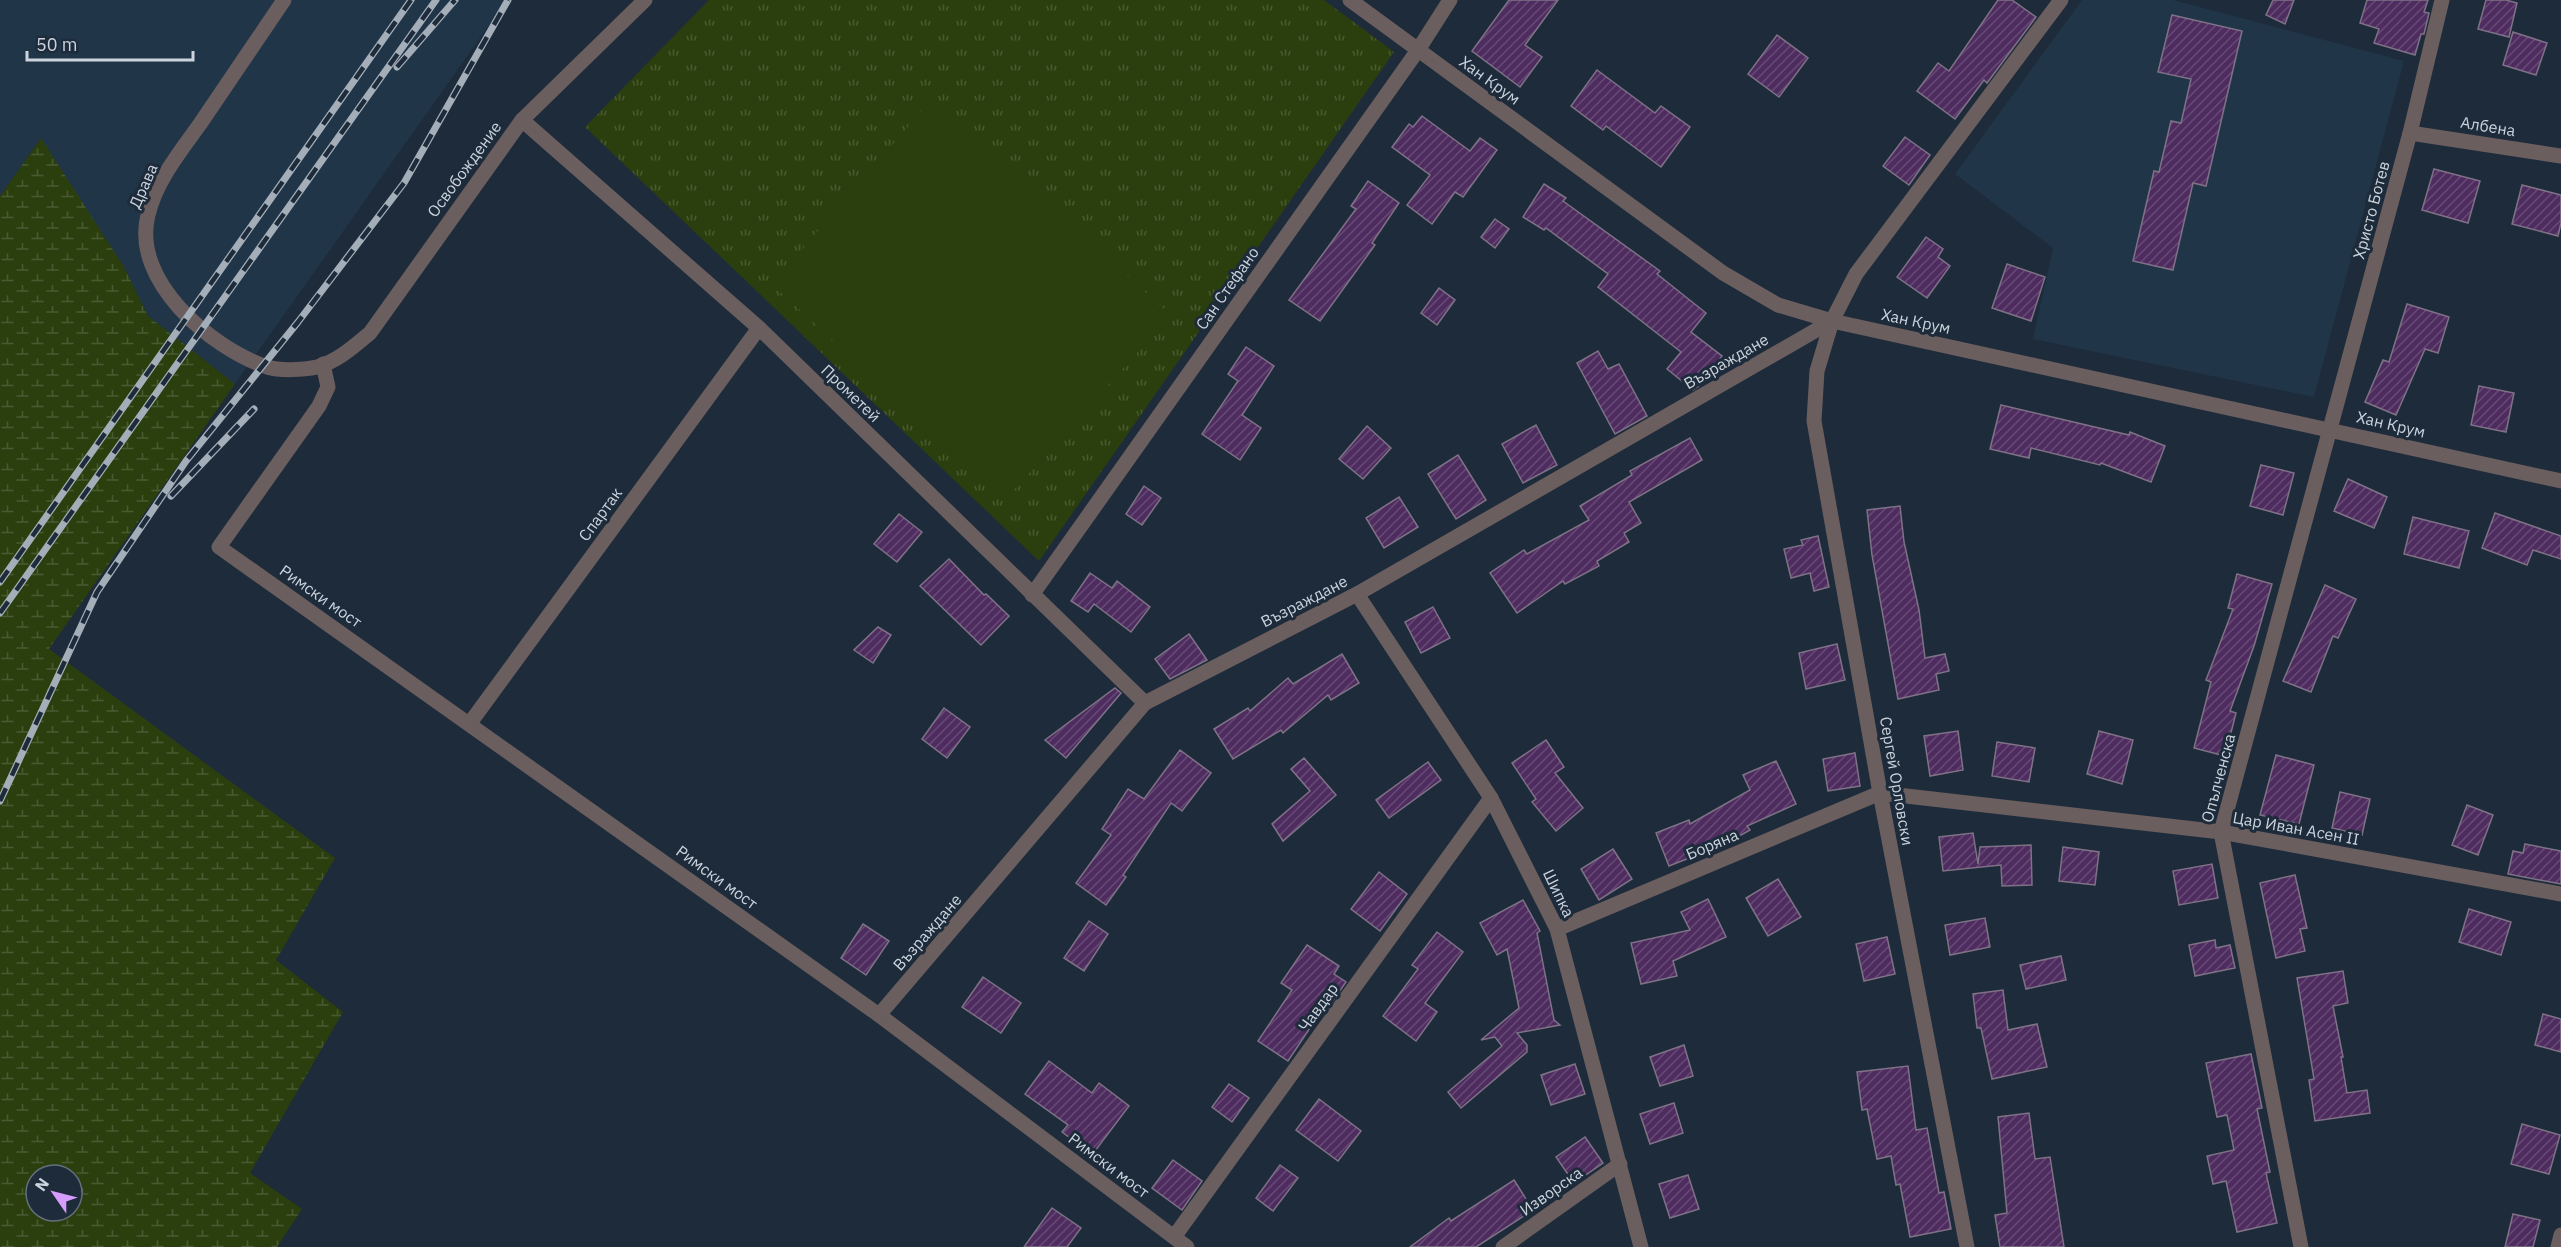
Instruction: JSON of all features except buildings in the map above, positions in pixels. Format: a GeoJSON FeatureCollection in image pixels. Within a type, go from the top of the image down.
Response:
{"type":"FeatureCollection","features":[{"type":"Feature","properties":{"kind":"street","name":"Драва"},"geometry":{"type":"LineString","coordinates":[[284,0],[163,178],[147,215],[146,246],[151,268],[169,297],[203,328],[235,353],[269,368],[299,369]]}},
{"type":"Feature","properties":{"kind":"street","name":"Освобождение"},"geometry":{"type":"LineString","coordinates":[[299,369],[323,364],[342,356],[370,333],[522,120],[645,0]]}},
{"type":"Feature","properties":{"kind":"street","name":"Хан Крум"},"geometry":{"type":"LineString","coordinates":[[1350,0],[1723,273],[1778,305],[1832,321],[2561,481]]}},
{"type":"Feature","properties":{"kind":"street","name":"Сан Стефано"},"geometry":{"type":"LineString","coordinates":[[1032,595],[1418,50],[1450,0]]}},
{"type":"Feature","properties":{"kind":"street","name":"Сергей Орловски"},"geometry":{"type":"LineString","coordinates":[[1967,1247],[1880,793],[1814,421],[1817,371],[1832,321],[1856,274],[2061,0]]}},
{"type":"Feature","properties":{"kind":"street","name":"Христо Ботев"},"geometry":{"type":"LineString","coordinates":[[2331,429],[2410,133],[2442,0]]}},
{"type":"Feature","properties":{"kind":"street","name":"Прометей"},"geometry":{"type":"LineString","coordinates":[[522,120],[759,328],[1145,703]]}},
{"type":"Feature","properties":{"kind":"street","name":"Албена"},"geometry":{"type":"LineString","coordinates":[[2410,133],[2561,156]]}},
{"type":"Feature","properties":{"kind":"street","name":"Възраждане"},"geometry":{"type":"LineString","coordinates":[[879,1015],[1145,703],[1357,594],[1832,321]]}},
{"type":"Feature","properties":{"kind":"street","name":"Спартак"},"geometry":{"type":"LineString","coordinates":[[470,723],[759,328]]}},
{"type":"Feature","properties":{"kind":"street","name":"Римски мост"},"geometry":{"type":"LineString","coordinates":[[323,364],[328,387],[319,406],[219,547],[879,1015],[1187,1247]]}},
{"type":"Feature","properties":{"kind":"street","name":"Опълченска"},"geometry":{"type":"LineString","coordinates":[[2301,1247],[2222,832],[2331,429]]}},
{"type":"Feature","properties":{"kind":"street","name":"Шипка"},"geometry":{"type":"LineString","coordinates":[[1357,594],[1491,798],[1557,929],[1641,1247]]}},
{"type":"Feature","properties":{"kind":"street","name":"Цар Иван Асен II"},"geometry":{"type":"LineString","coordinates":[[1880,793],[2222,832],[2561,894]]}},
{"type":"Feature","properties":{"kind":"street","name":"Боряна"},"geometry":{"type":"LineString","coordinates":[[1557,929],[1880,793]]}},
{"type":"Feature","properties":{"kind":"street","name":"Чавдар"},"geometry":{"type":"LineString","coordinates":[[1174,1237],[1491,798]]}},
{"type":"Feature","properties":{"kind":"street","name":"Изворска"},"geometry":{"type":"LineString","coordinates":[[1503,1247],[1620,1164]]}},
{"type":"Feature","properties":{"kind":"street"},"geometry":{"type":"LineString","coordinates":[[2559,1247],[2561,1235]]}},
{"type":"Feature","properties":{"kind":"shaded area"},"geometry":{"type":"Polygon","coordinates":[[[0,0],[507,0],[235,384],[148,316],[124,267],[40,139],[0,196],[0,0]]]}},
{"type":"Feature","properties":{"kind":"shaded area"},"geometry":{"type":"Polygon","coordinates":[[[2082,0],[2173,0],[2404,61],[2314,397],[2033,339],[2053,248],[1955,174],[2082,0]]]}},
{"type":"Feature","properties":{"kind":"green space"},"geometry":{"type":"Polygon","coordinates":[[[709,0],[1324,0],[1394,52],[1039,561],[585,127],[709,0]]]}},
{"type":"Feature","properties":{"kind":"green space"},"geometry":{"type":"Polygon","coordinates":[[[930,101],[1171,315],[1005,500],[772,284],[930,101]]]}},
{"type":"Feature","properties":{"kind":"green space"},"geometry":{"type":"Polygon","coordinates":[[[41,138],[124,267],[148,316],[235,384],[49,649],[335,858],[276,960],[343,1012],[250,1173],[302,1209],[277,1247],[0,1247],[0,196],[41,138]]]}},
{"type":"Feature","properties":{"kind":"railway"},"geometry":{"type":"LineString","coordinates":[[0,582],[411,0]]}},
{"type":"Feature","properties":{"kind":"railway"},"geometry":{"type":"LineString","coordinates":[[0,613],[436,0]]}},
{"type":"Feature","properties":{"kind":"railway"},"geometry":{"type":"LineString","coordinates":[[397,67],[455,0]]}},
{"type":"Feature","properties":{"kind":"railway"},"geometry":{"type":"LineString","coordinates":[[0,801],[97,592],[186,461],[298,322],[404,183],[508,0]]}},
{"type":"Feature","properties":{"kind":"railway"},"geometry":{"type":"LineString","coordinates":[[171,496],[254,409]]}}]}
